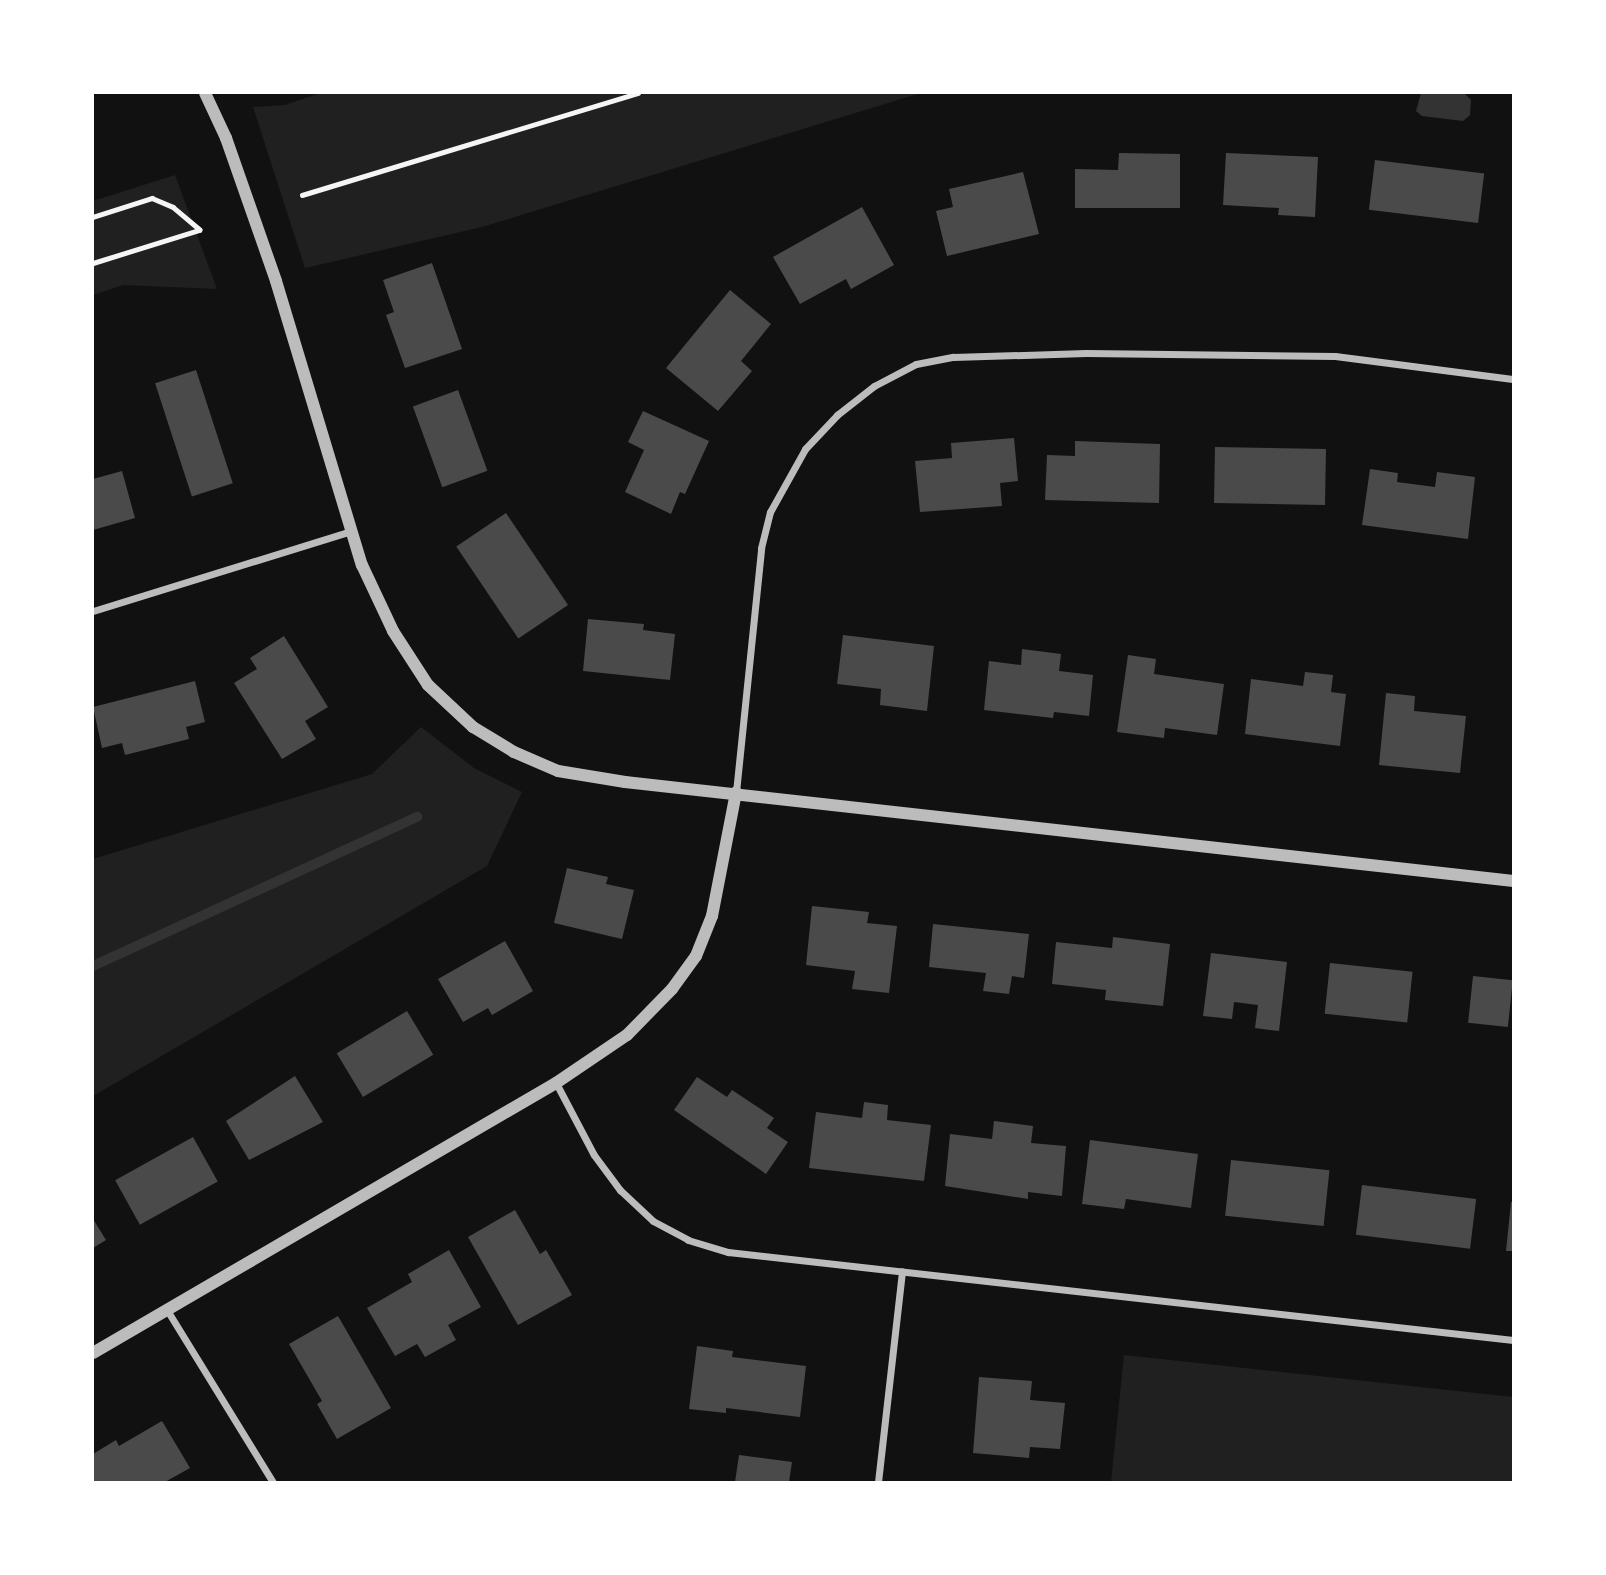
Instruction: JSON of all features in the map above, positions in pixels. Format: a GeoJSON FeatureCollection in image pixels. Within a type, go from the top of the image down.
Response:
{"type":"FeatureCollection","features":[{"type":"Feature","properties":{"kind":"street"},"geometry":{"type":"LineString","coordinates":[[205,93],[226,138],[276,281],[351,531],[393,631],[428,685],[473,727],[514,752],[558,771],[625,782],[736,792],[1513,881]]}},
{"type":"Feature","properties":{"kind":"street"},"geometry":{"type":"LineString","coordinates":[[93,1353],[556,1083],[627,1035],[673,989],[696,956],[712,916],[736,792],[761,548],[770,512],[805,449],[836,415],[874,386],[916,365],[953,357],[1086,353],[1335,356],[1513,379]]}},
{"type":"Feature","properties":{"kind":"street"},"geometry":{"type":"LineString","coordinates":[[93,611],[351,531]]}},
{"type":"Feature","properties":{"kind":"street"},"geometry":{"type":"LineString","coordinates":[[556,1083],[594,1155],[620,1190],[653,1221],[676,1234],[728,1252],[1513,1340]]}},
{"type":"Feature","properties":{"kind":"street"},"geometry":{"type":"LineString","coordinates":[[878,1482],[902,1271]]}},
{"type":"Feature","properties":{"kind":"street"},"geometry":{"type":"LineString","coordinates":[[167,1310],[273,1482]]}},
{"type":"Feature","properties":{"kind":"path"},"geometry":{"type":"LineString","coordinates":[[302,195],[638,93]]}},
{"type":"Feature","properties":{"kind":"path"},"geometry":{"type":"LineString","coordinates":[[93,217],[152,198],[173,207],[200,230],[93,263]]}},
{"type":"Feature","properties":{"kind":"shaded area"},"geometry":{"type":"Polygon","coordinates":[[[320,93],[921,93],[482,227],[305,268],[253,107],[285,105],[320,93]]]}},
{"type":"Feature","properties":{"kind":"shaded area"},"geometry":{"type":"Polygon","coordinates":[[[1421,93],[1465,94],[1471,100],[1470,115],[1463,121],[1422,116],[1416,111],[1421,93]]]}},
{"type":"Feature","properties":{"kind":"shaded area"},"geometry":{"type":"Polygon","coordinates":[[[175,175],[217,289],[123,285],[93,295],[93,201],[175,175]]]}},
{"type":"Feature","properties":{"kind":"shaded area"},"geometry":{"type":"Polygon","coordinates":[[[421,727],[474,768],[522,792],[487,866],[93,1096],[93,859],[372,774],[421,727]]]}},
{"type":"Feature","properties":{"kind":"shaded area"},"geometry":{"type":"Polygon","coordinates":[[[1124,1355],[1513,1397],[1513,1482],[1111,1482],[1124,1355]]]}},
{"type":"Feature","properties":{"kind":"building"},"geometry":{"type":"Polygon","coordinates":[[[1119,153],[1180,154],[1180,208],[1075,208],[1075,169],[1118,170],[1119,153]]]}},
{"type":"Feature","properties":{"kind":"building"},"geometry":{"type":"Polygon","coordinates":[[[1226,153],[1318,157],[1315,217],[1278,215],[1279,208],[1223,205],[1226,153]]]}},
{"type":"Feature","properties":{"kind":"building"},"geometry":{"type":"Polygon","coordinates":[[[1375,160],[1484,173],[1478,223],[1369,210],[1375,160]]]}},
{"type":"Feature","properties":{"kind":"building"},"geometry":{"type":"Polygon","coordinates":[[[1023,172],[1039,234],[947,256],[936,211],[953,207],[949,189],[1023,172]]]}},
{"type":"Feature","properties":{"kind":"building"},"geometry":{"type":"Polygon","coordinates":[[[862,207],[894,265],[851,289],[846,279],[800,304],[773,257],[862,207]]]}},
{"type":"Feature","properties":{"kind":"building"},"geometry":{"type":"Polygon","coordinates":[[[432,263],[462,349],[405,368],[386,315],[394,312],[383,280],[432,263]]]}},
{"type":"Feature","properties":{"kind":"building"},"geometry":{"type":"Polygon","coordinates":[[[730,290],[771,324],[741,361],[752,371],[718,411],[666,368],[730,290]]]}},
{"type":"Feature","properties":{"kind":"building"},"geometry":{"type":"Polygon","coordinates":[[[196,370],[233,483],[192,496],[155,383],[196,370]]]}},
{"type":"Feature","properties":{"kind":"building"},"geometry":{"type":"Polygon","coordinates":[[[458,390],[487,471],[442,487],[413,406],[458,390]]]}},
{"type":"Feature","properties":{"kind":"building"},"geometry":{"type":"Polygon","coordinates":[[[643,411],[709,441],[685,494],[680,492],[671,514],[625,492],[644,450],[628,442],[643,411]]]}},
{"type":"Feature","properties":{"kind":"building"},"geometry":{"type":"Polygon","coordinates":[[[1014,438],[1018,481],[1000,483],[1002,506],[920,512],[915,461],[952,458],[951,443],[1014,438]]]}},
{"type":"Feature","properties":{"kind":"building"},"geometry":{"type":"Polygon","coordinates":[[[1075,441],[1160,444],[1159,503],[1045,500],[1047,455],[1075,456],[1075,441]]]}},
{"type":"Feature","properties":{"kind":"building"},"geometry":{"type":"Polygon","coordinates":[[[1215,447],[1326,449],[1325,505],[1214,503],[1215,447]]]}},
{"type":"Feature","properties":{"kind":"building"},"geometry":{"type":"Polygon","coordinates":[[[1370,469],[1398,473],[1397,482],[1435,487],[1437,472],[1475,477],[1468,539],[1362,525],[1370,469]]]}},
{"type":"Feature","properties":{"kind":"building"},"geometry":{"type":"Polygon","coordinates":[[[122,471],[135,518],[93,530],[93,479],[122,471]]]}},
{"type":"Feature","properties":{"kind":"building"},"geometry":{"type":"Polygon","coordinates":[[[506,513],[568,605],[518,639],[456,547],[506,513]]]}},
{"type":"Feature","properties":{"kind":"building"},"geometry":{"type":"Polygon","coordinates":[[[588,619],[644,624],[643,630],[675,634],[670,680],[583,671],[588,619]]]}},
{"type":"Feature","properties":{"kind":"building"},"geometry":{"type":"Polygon","coordinates":[[[843,635],[934,646],[927,711],[880,705],[881,689],[837,684],[843,635]]]}},
{"type":"Feature","properties":{"kind":"building"},"geometry":{"type":"Polygon","coordinates":[[[284,636],[328,707],[305,721],[316,739],[282,759],[234,683],[257,669],[250,658],[284,636]]]}},
{"type":"Feature","properties":{"kind":"building"},"geometry":{"type":"Polygon","coordinates":[[[1022,649],[1061,654],[1059,671],[1093,675],[1089,716],[1054,712],[1053,718],[984,710],[989,661],[1021,665],[1022,649]]]}},
{"type":"Feature","properties":{"kind":"building"},"geometry":{"type":"Polygon","coordinates":[[[1128,655],[1156,659],[1154,674],[1224,684],[1217,735],[1165,728],[1164,738],[1117,732],[1128,655]]]}},
{"type":"Feature","properties":{"kind":"building"},"geometry":{"type":"Polygon","coordinates":[[[1305,672],[1333,675],[1331,692],[1346,694],[1340,746],[1245,734],[1251,679],[1303,686],[1305,672]]]}},
{"type":"Feature","properties":{"kind":"building"},"geometry":{"type":"Polygon","coordinates":[[[195,681],[205,722],[186,727],[189,739],[125,755],[122,743],[102,748],[93,707],[195,681]]]}},
{"type":"Feature","properties":{"kind":"building"},"geometry":{"type":"Polygon","coordinates":[[[1386,693],[1415,696],[1414,711],[1466,716],[1460,773],[1379,765],[1386,693]]]}},
{"type":"Feature","properties":{"kind":"building"},"geometry":{"type":"Polygon","coordinates":[[[567,868],[608,877],[606,884],[634,890],[622,939],[554,923],[567,868]]]}},
{"type":"Feature","properties":{"kind":"building"},"geometry":{"type":"Polygon","coordinates":[[[812,906],[869,912],[867,923],[897,926],[889,993],[852,989],[855,971],[806,965],[812,906]]]}},
{"type":"Feature","properties":{"kind":"building"},"geometry":{"type":"Polygon","coordinates":[[[933,924],[1029,934],[1024,978],[1012,976],[1009,994],[983,991],[986,973],[929,967],[933,924]]]}},
{"type":"Feature","properties":{"kind":"building"},"geometry":{"type":"Polygon","coordinates":[[[1113,937],[1170,944],[1163,1006],[1105,1000],[1106,990],[1052,984],[1056,942],[1112,948],[1113,937]]]}},
{"type":"Feature","properties":{"kind":"building"},"geometry":{"type":"Polygon","coordinates":[[[505,941],[533,991],[492,1015],[488,1008],[463,1022],[438,979],[505,941]]]}},
{"type":"Feature","properties":{"kind":"building"},"geometry":{"type":"Polygon","coordinates":[[[1211,953],[1287,962],[1279,1031],[1255,1028],[1258,1005],[1234,1002],[1232,1019],[1203,1016],[1211,953]]]}},
{"type":"Feature","properties":{"kind":"building"},"geometry":{"type":"Polygon","coordinates":[[[1330,963],[1413,972],[1407,1022],[1325,1014],[1330,963]]]}},
{"type":"Feature","properties":{"kind":"building"},"geometry":{"type":"Polygon","coordinates":[[[1473,976],[1513,980],[1508,1027],[1468,1023],[1473,976]]]}},
{"type":"Feature","properties":{"kind":"building"},"geometry":{"type":"Polygon","coordinates":[[[407,1011],[433,1055],[363,1097],[337,1053],[407,1011]]]}},
{"type":"Feature","properties":{"kind":"building"},"geometry":{"type":"Polygon","coordinates":[[[295,1076],[323,1122],[249,1160],[226,1121],[295,1076]]]}},
{"type":"Feature","properties":{"kind":"building"},"geometry":{"type":"Polygon","coordinates":[[[697,1077],[727,1097],[732,1090],[774,1118],[767,1128],[788,1142],[766,1174],[674,1110],[697,1077]]]}},
{"type":"Feature","properties":{"kind":"building"},"geometry":{"type":"Polygon","coordinates":[[[864,1102],[888,1105],[887,1120],[931,1125],[924,1181],[809,1168],[816,1112],[862,1118],[864,1102]]]}},
{"type":"Feature","properties":{"kind":"building"},"geometry":{"type":"Polygon","coordinates":[[[994,1121],[1033,1126],[1031,1143],[1066,1146],[1062,1196],[1028,1192],[1028,1199],[945,1186],[950,1134],[992,1139],[994,1121]]]}},
{"type":"Feature","properties":{"kind":"building"},"geometry":{"type":"Polygon","coordinates":[[[193,1137],[218,1182],[140,1225],[115,1180],[193,1137]]]}},
{"type":"Feature","properties":{"kind":"building"},"geometry":{"type":"Polygon","coordinates":[[[1090,1140],[1198,1154],[1191,1208],[1126,1199],[1124,1209],[1082,1204],[1090,1140]]]}},
{"type":"Feature","properties":{"kind":"building"},"geometry":{"type":"Polygon","coordinates":[[[1231,1160],[1329,1170],[1324,1226],[1225,1216],[1231,1160]]]}},
{"type":"Feature","properties":{"kind":"building"},"geometry":{"type":"Polygon","coordinates":[[[1362,1185],[1476,1199],[1470,1249],[1356,1235],[1362,1185]]]}},
{"type":"Feature","properties":{"kind":"building"},"geometry":{"type":"Polygon","coordinates":[[[1511,1202],[1513,1251],[1506,1251],[1511,1202]]]}},
{"type":"Feature","properties":{"kind":"building"},"geometry":{"type":"Polygon","coordinates":[[[515,1210],[540,1254],[546,1250],[572,1295],[518,1325],[468,1237],[515,1210]]]}},
{"type":"Feature","properties":{"kind":"building"},"geometry":{"type":"Polygon","coordinates":[[[93,1219],[106,1240],[93,1248],[93,1219]]]}},
{"type":"Feature","properties":{"kind":"building"},"geometry":{"type":"Polygon","coordinates":[[[449,1250],[481,1307],[448,1325],[456,1340],[425,1357],[417,1344],[395,1356],[367,1308],[412,1282],[408,1274],[449,1250]]]}},
{"type":"Feature","properties":{"kind":"building"},"geometry":{"type":"Polygon","coordinates":[[[338,1316],[391,1408],[337,1439],[317,1404],[322,1401],[289,1344],[338,1316]]]}},
{"type":"Feature","properties":{"kind":"building"},"geometry":{"type":"Polygon","coordinates":[[[697,1346],[733,1351],[732,1357],[806,1366],[800,1417],[726,1408],[726,1413],[689,1409],[697,1346]]]}},
{"type":"Feature","properties":{"kind":"building"},"geometry":{"type":"Polygon","coordinates":[[[979,1377],[1032,1381],[1030,1400],[1065,1403],[1060,1449],[1030,1447],[1029,1458],[973,1453],[979,1377]]]}},
{"type":"Feature","properties":{"kind":"building"},"geometry":{"type":"Polygon","coordinates":[[[162,1421],[190,1468],[165,1482],[93,1482],[93,1454],[116,1440],[119,1446],[162,1421]]]}},
{"type":"Feature","properties":{"kind":"building"},"geometry":{"type":"Polygon","coordinates":[[[739,1455],[792,1462],[789,1482],[735,1482],[739,1455]]]}},
{"type":"Feature","properties":{"kind":"waterway"},"geometry":{"type":"LineString","coordinates":[[93,966],[417,817]]}}]}
